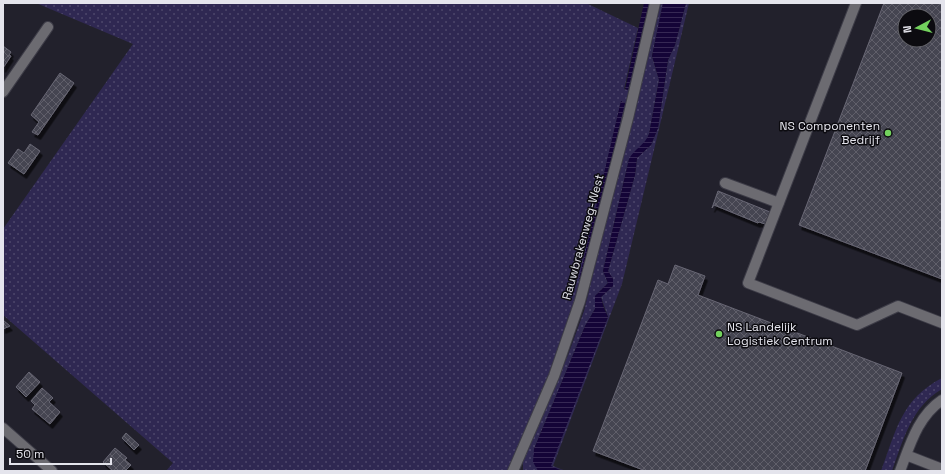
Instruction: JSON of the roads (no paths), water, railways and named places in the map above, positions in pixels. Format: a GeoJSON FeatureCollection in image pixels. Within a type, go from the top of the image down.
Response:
{"type":"FeatureCollection","features":[{"type":"Feature","properties":{"kind":"street","name":"Rauwbrakenweg-West"},"geometry":{"type":"LineString","coordinates":[[514,471],[554,376],[580,302],[628,118],[655,3]]}},
{"type":"Feature","properties":{"kind":"street"},"geometry":{"type":"LineString","coordinates":[[856,3],[748,283],[857,325],[898,306],[942,323]]}},
{"type":"Feature","properties":{"kind":"street"},"geometry":{"type":"LineString","coordinates":[[3,92],[48,27]]}},
{"type":"Feature","properties":{"kind":"street"},"geometry":{"type":"LineString","coordinates":[[725,183],[779,203]]}},
{"type":"Feature","properties":{"kind":"street"},"geometry":{"type":"LineString","coordinates":[[900,471],[914,433],[932,407],[942,400]]}},
{"type":"Feature","properties":{"kind":"street"},"geometry":{"type":"LineString","coordinates":[[3,428],[52,471]]}},
{"type":"Feature","properties":{"kind":"street"},"geometry":{"type":"LineString","coordinates":[[906,455],[942,468]]}},
{"type":"Feature","properties":{"kind":"place","name":"NS Componenten Bedrijf"},"geometry":{"type":"Point","coordinates":[888,133]}},
{"type":"Feature","properties":{"kind":"place","name":"NS Landelijk Logistiek Centrum"},"geometry":{"type":"Point","coordinates":[719,334]}}]}
